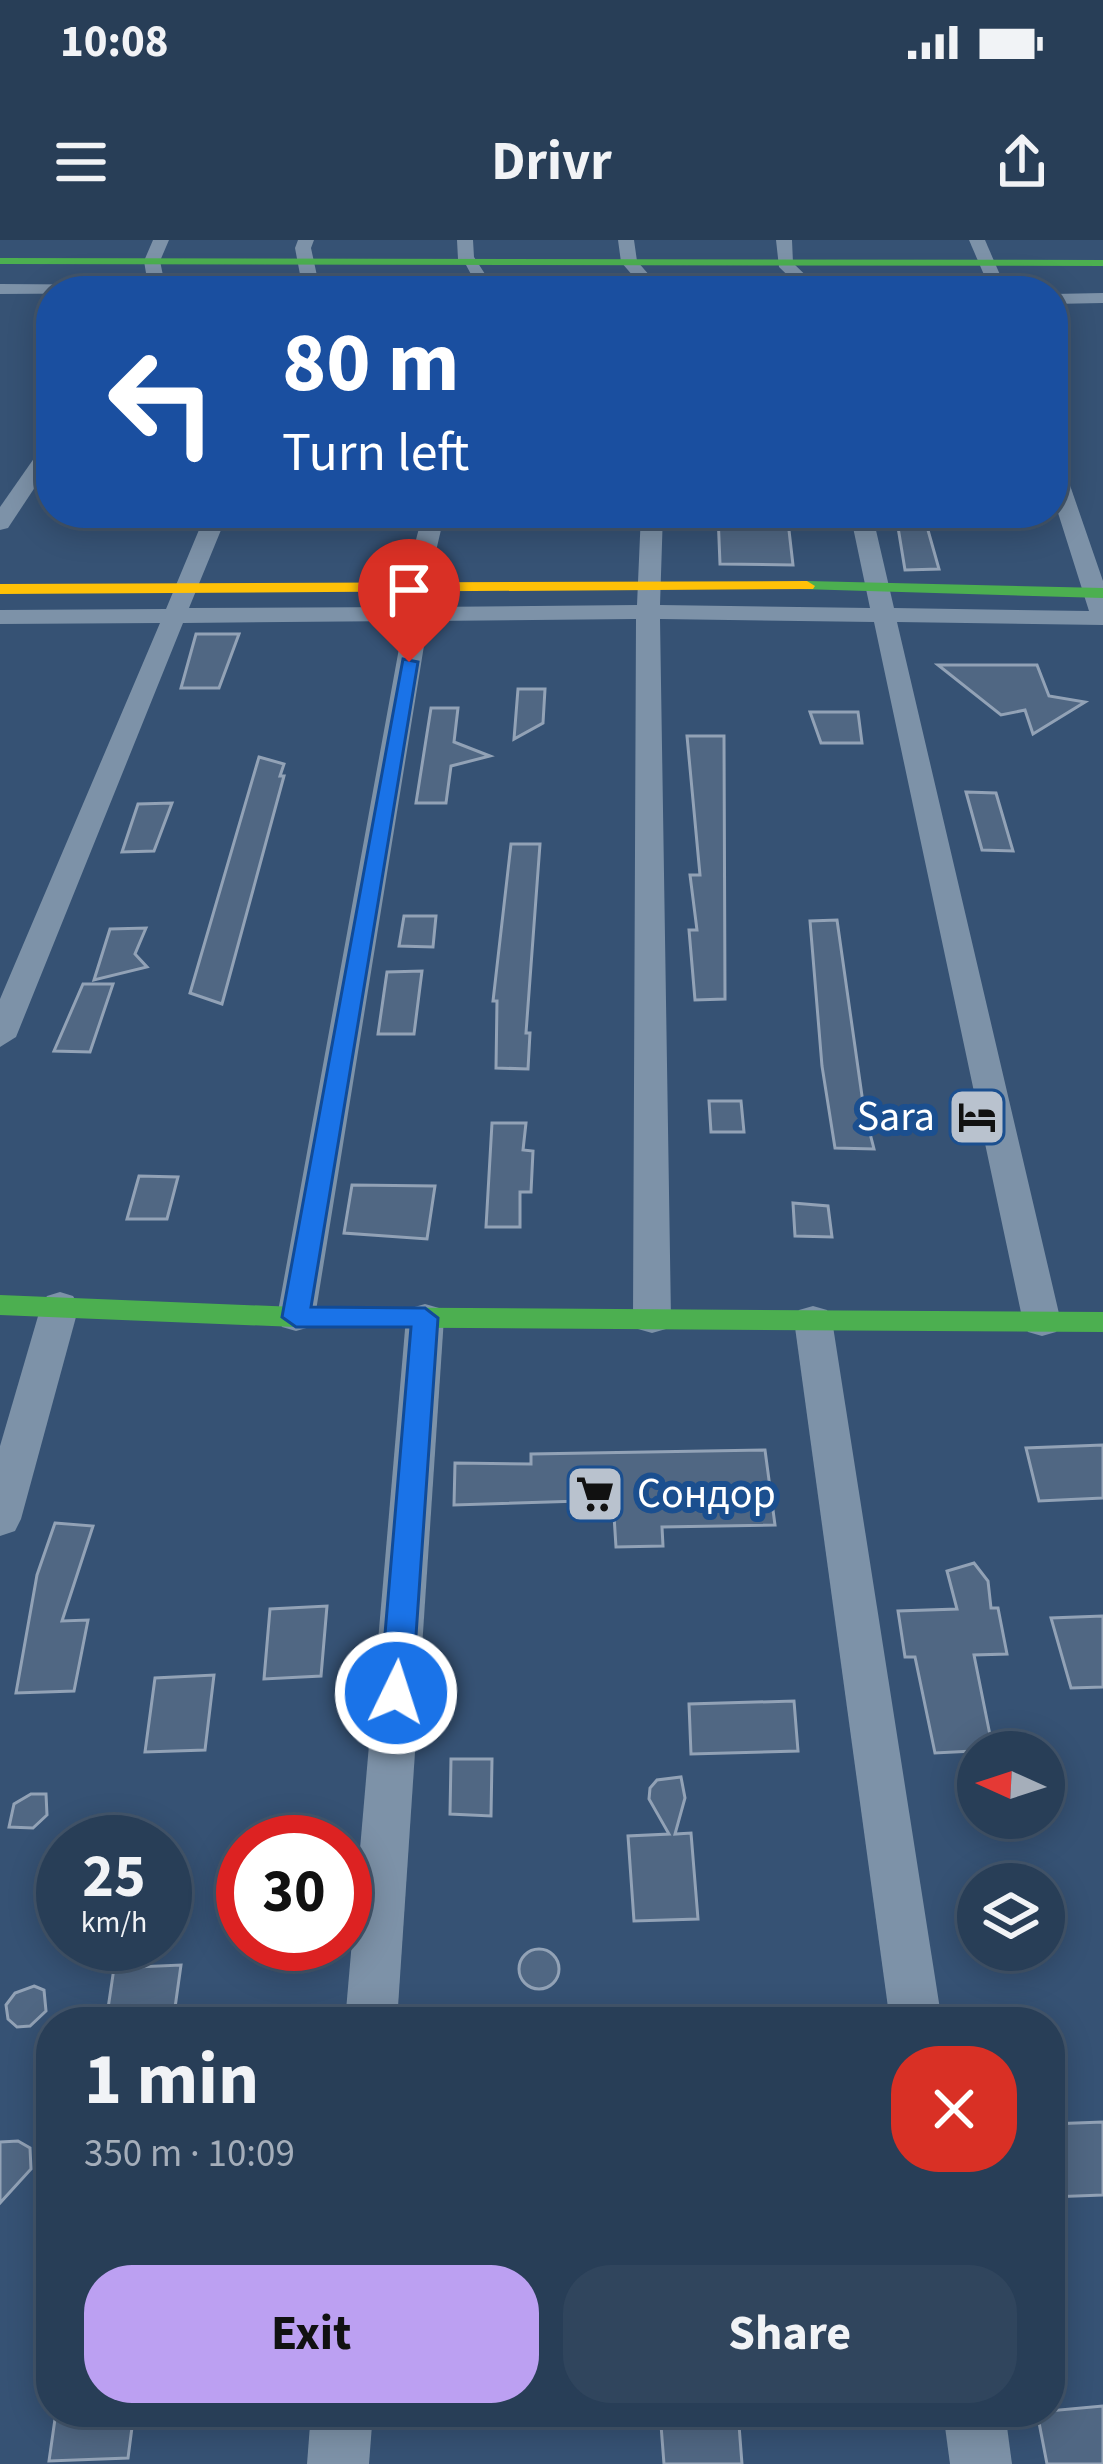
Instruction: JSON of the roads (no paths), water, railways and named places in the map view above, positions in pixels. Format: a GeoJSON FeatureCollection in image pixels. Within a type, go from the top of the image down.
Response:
{"type":"FeatureCollection","features":[{"type":"Feature","properties":{"kind":"street"},"geometry":{"type":"LineString","coordinates":[[108,276],[306,250],[983,252],[1103,263]]}},
{"type":"Feature","properties":{"kind":"street"},"geometry":{"type":"LineString","coordinates":[[627,251],[644,276]]}},
{"type":"Feature","properties":{"kind":"street"},"geometry":{"type":"LineString","coordinates":[[0,261],[204,276]]}},
{"type":"Feature","properties":{"kind":"street"},"geometry":{"type":"LineString","coordinates":[[0,289],[36,285]]}},
{"type":"Feature","properties":{"kind":"street"},"geometry":{"type":"LineString","coordinates":[[1068,299],[1103,298]]}},
{"type":"Feature","properties":{"kind":"street"},"geometry":{"type":"LineString","coordinates":[[0,523],[36,470]]}},
{"type":"Feature","properties":{"kind":"street"},"geometry":{"type":"LineString","coordinates":[[1068,509],[1101,605]]}},
{"type":"Feature","properties":{"kind":"street"},"geometry":{"type":"LineString","coordinates":[[0,1037],[211,528]]}},
{"type":"Feature","properties":{"kind":"street"},"geometry":{"type":"LineString","coordinates":[[296,1317],[431,528]]}},
{"type":"Feature","properties":{"kind":"street"},"geometry":{"type":"LineString","coordinates":[[651,528],[652,1319]]}},
{"type":"Feature","properties":{"kind":"street"},"geometry":{"type":"LineString","coordinates":[[864,528],[1042,1322]]}},
{"type":"Feature","properties":{"kind":"street"},"geometry":{"type":"LineString","coordinates":[[0,590],[184,591],[416,602],[648,600],[875,586],[1101,605]]}},
{"type":"Feature","properties":{"kind":"street"},"geometry":{"type":"LineString","coordinates":[[648,600],[885,616],[1101,605]]}},
{"type":"Feature","properties":{"kind":"street"},"geometry":{"type":"LineString","coordinates":[[0,617],[174,618],[416,602]]}},
{"type":"Feature","properties":{"kind":"street"},"geometry":{"type":"LineString","coordinates":[[0,1305],[296,1317],[1103,1322]]}},
{"type":"Feature","properties":{"kind":"street"},"geometry":{"type":"LineString","coordinates":[[0,1519],[59,1306]]}},
{"type":"Feature","properties":{"kind":"street"},"geometry":{"type":"LineString","coordinates":[[372,2007],[425,1318]]}},
{"type":"Feature","properties":{"kind":"street"},"geometry":{"type":"LineString","coordinates":[[813,1320],[914,2007]]}},
{"type":"Feature","properties":{"kind":"street"},"geometry":{"type":"LineString","coordinates":[[338,2464],[341,2427]]}},
{"type":"Feature","properties":{"kind":"street"},"geometry":{"type":"LineString","coordinates":[[976,2427],[981,2464]]}},
{"type":"Feature","properties":{"kind":"place","name":"Sara"},"geometry":{"type":"Point","coordinates":[977,1117]}},
{"type":"Feature","properties":{"kind":"place","name":"Сондор"},"geometry":{"type":"Point","coordinates":[595,1494]}}]}
